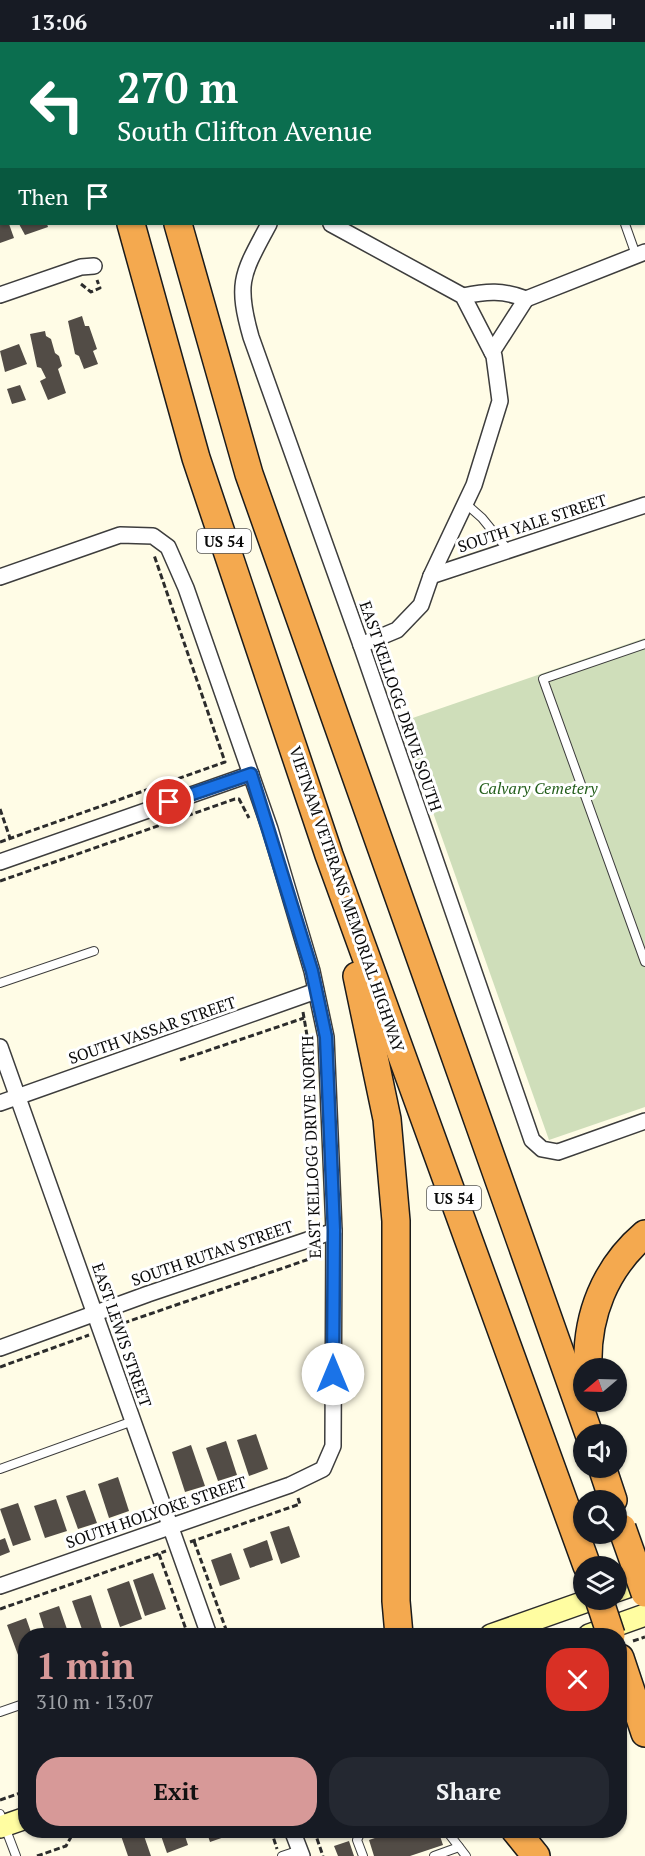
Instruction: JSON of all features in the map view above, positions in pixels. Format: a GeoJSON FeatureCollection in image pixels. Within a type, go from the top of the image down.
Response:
{"type":"FeatureCollection","features":[{"type":"Feature","properties":{"kind":"highway","name":"VIETNAM VETERANS MEMORIAL HIGHWAY"},"geometry":{"type":"LineString","coordinates":[[131,225],[196,458],[329,855],[583,1553]]}},
{"type":"Feature","properties":{"kind":"highway","name":"US 54"},"geometry":{"type":"LineString","coordinates":[[178,225],[249,474],[588,1424]]}},
{"type":"Feature","properties":{"kind":"highway"},"geometry":{"type":"LineString","coordinates":[[329,855],[366,1013],[387,1119],[396,1221],[396,1601],[398,1628]]}},
{"type":"Feature","properties":{"kind":"highway"},"geometry":{"type":"LineString","coordinates":[[589,1358],[597,1303],[620,1258],[645,1234]]}},
{"type":"Feature","properties":{"kind":"highway"},"geometry":{"type":"LineString","coordinates":[[627,1542],[645,1593]]}},
{"type":"Feature","properties":{"kind":"highway"},"geometry":{"type":"LineString","coordinates":[[389,1628],[396,1601]]}},
{"type":"Feature","properties":{"kind":"highway"},"geometry":{"type":"LineString","coordinates":[[603,1610],[609,1628]]}},
{"type":"Feature","properties":{"kind":"highway"},"geometry":{"type":"LineString","coordinates":[[627,1681],[645,1733]]}},
{"type":"Feature","properties":{"kind":"highway"},"geometry":{"type":"LineString","coordinates":[[521,1838],[536,1856]]}},
{"type":"Feature","properties":{"kind":"main road"},"geometry":{"type":"LineString","coordinates":[[627,1587],[645,1581]]}},
{"type":"Feature","properties":{"kind":"main road"},"geometry":{"type":"LineString","coordinates":[[511,1628],[573,1606]]}},
{"type":"Feature","properties":{"kind":"main road"},"geometry":{"type":"LineString","coordinates":[[609,1628],[645,1615]]}},
{"type":"Feature","properties":{"kind":"main road"},"geometry":{"type":"LineString","coordinates":[[1,1822],[18,1819]]}},
{"type":"Feature","properties":{"kind":"street","name":"EAST KELLOGG DRIVE SOUTH"},"geometry":{"type":"LineString","coordinates":[[268,225],[244,270],[241,286],[244,315],[250,337],[361,645],[532,1140],[543,1149],[558,1152],[645,1120]]}},
{"type":"Feature","properties":{"kind":"street"},"geometry":{"type":"LineString","coordinates":[[333,225],[463,296],[492,351],[500,401],[474,485],[431,576],[421,605],[397,630],[361,645]]}},
{"type":"Feature","properties":{"kind":"street"},"geometry":{"type":"LineString","coordinates":[[492,351],[526,299],[641,254]]}},
{"type":"Feature","properties":{"kind":"street"},"geometry":{"type":"LineString","coordinates":[[0,295],[81,267],[93,266]]}},
{"type":"Feature","properties":{"kind":"street"},"geometry":{"type":"LineString","coordinates":[[463,296],[497,291],[526,299]]}},
{"type":"Feature","properties":{"kind":"street","name":"SOUTH YALE STREET"},"geometry":{"type":"LineString","coordinates":[[431,576],[645,505]]}},
{"type":"Feature","properties":{"kind":"street","name":"EAST KELLOGG DRIVE NORTH"},"geometry":{"type":"LineString","coordinates":[[0,577],[120,535],[153,536],[168,547],[186,588],[280,862],[316,991],[326,1037],[334,1230],[333,1446],[322,1469]]}},
{"type":"Feature","properties":{"kind":"street"},"geometry":{"type":"LineString","coordinates":[[0,862],[251,774]]}},
{"type":"Feature","properties":{"kind":"street","name":"SOUTH VASSAR STREET"},"geometry":{"type":"LineString","coordinates":[[0,1103],[316,991]]}},
{"type":"Feature","properties":{"kind":"street","name":"EAST LEWIS STREET"},"geometry":{"type":"LineString","coordinates":[[0,1047],[207,1628]]}},
{"type":"Feature","properties":{"kind":"street","name":"SOUTH RUTAN STREET"},"geometry":{"type":"LineString","coordinates":[[0,1348],[334,1230]]}},
{"type":"Feature","properties":{"kind":"street","name":"SOUTH HOLYOKE STREET"},"geometry":{"type":"LineString","coordinates":[[0,1586],[290,1485],[322,1469]]}},
{"type":"Feature","properties":{"kind":"street"},"geometry":{"type":"LineString","coordinates":[[295,1838],[301,1853]]}},
{"type":"Feature","properties":{"kind":"lane"},"geometry":{"type":"LineString","coordinates":[[626,225],[641,254]]}},
{"type":"Feature","properties":{"kind":"lane"},"geometry":{"type":"LineString","coordinates":[[465,503],[482,518],[508,550]]}},
{"type":"Feature","properties":{"kind":"lane"},"geometry":{"type":"LineString","coordinates":[[645,644],[543,679],[643,947],[645,962]]}},
{"type":"Feature","properties":{"kind":"lane"},"geometry":{"type":"LineString","coordinates":[[0,983],[94,951]]}},
{"type":"Feature","properties":{"kind":"lane"},"geometry":{"type":"LineString","coordinates":[[0,1469],[133,1421]]}},
{"type":"Feature","properties":{"kind":"lane"},"geometry":{"type":"LineString","coordinates":[[0,1712],[18,1706]]}},
{"type":"Feature","properties":{"kind":"lane"},"geometry":{"type":"LineString","coordinates":[[1,1822],[16,1856]]}},
{"type":"Feature","properties":{"kind":"lane"},"geometry":{"type":"LineString","coordinates":[[358,1838],[363,1856]]}},
{"type":"Feature","properties":{"kind":"lane"},"geometry":{"type":"LineString","coordinates":[[452,1838],[466,1856]]}},
{"type":"Feature","properties":{"kind":"lane"},"geometry":{"type":"LineString","coordinates":[[434,1856],[459,1847]]}},
{"type":"Feature","properties":{"kind":"lane"},"geometry":{"type":"LineString","coordinates":[[281,1856],[301,1853]]}},
{"type":"Feature","properties":{"kind":"path"},"geometry":{"type":"LineString","coordinates":[[0,842],[225,762],[154,558],[155,550]]}},
{"type":"Feature","properties":{"kind":"path"},"geometry":{"type":"LineString","coordinates":[[0,881],[235,799],[239,800],[251,823]]}},
{"type":"Feature","properties":{"kind":"path"},"geometry":{"type":"LineString","coordinates":[[0,808],[10,838]]}},
{"type":"Feature","properties":{"kind":"path"},"geometry":{"type":"LineString","coordinates":[[301,996],[312,1062]]}},
{"type":"Feature","properties":{"kind":"path"},"geometry":{"type":"LineString","coordinates":[[180,1060],[304,1018]]}},
{"type":"Feature","properties":{"kind":"path"},"geometry":{"type":"LineString","coordinates":[[318,1236],[318,1262]]}},
{"type":"Feature","properties":{"kind":"path"},"geometry":{"type":"LineString","coordinates":[[0,1367],[318,1256]]}},
{"type":"Feature","properties":{"kind":"path"},"geometry":{"type":"LineString","coordinates":[[187,1544],[300,1504],[298,1496]]}},
{"type":"Feature","properties":{"kind":"path"},"geometry":{"type":"LineString","coordinates":[[194,1541],[225,1628]]}},
{"type":"Feature","properties":{"kind":"path"},"geometry":{"type":"LineString","coordinates":[[0,1609],[167,1551]]}},
{"type":"Feature","properties":{"kind":"path"},"geometry":{"type":"LineString","coordinates":[[159,1554],[185,1628]]}},
{"type":"Feature","properties":{"kind":"path"},"geometry":{"type":"LineString","coordinates":[[0,1800],[18,1794]]}},
{"type":"Feature","properties":{"kind":"path"},"geometry":{"type":"LineString","coordinates":[[37,1856],[66,1846],[70,1838]]}},
{"type":"Feature","properties":{"kind":"path"},"geometry":{"type":"LineString","coordinates":[[274,1838],[281,1856]]}},
{"type":"Feature","properties":{"kind":"path"},"geometry":{"type":"LineString","coordinates":[[317,1838],[323,1856]]}},
{"type":"Feature","properties":{"kind":"green space","name":"Calvary Cemetery"},"geometry":{"type":"Polygon","coordinates":[[[645,638],[645,1107],[549,1140],[401,722],[645,638]]]}},
{"type":"Feature","properties":{"kind":"building"},"geometry":{"type":"Polygon","coordinates":[[[0,225],[9,225],[14,238],[0,243],[0,225]]]}},
{"type":"Feature","properties":{"kind":"building"},"geometry":{"type":"Polygon","coordinates":[[[20,225],[47,225],[48,227],[25,235],[20,225]]]}},
{"type":"Feature","properties":{"kind":"building"},"geometry":{"type":"Polygon","coordinates":[[[82,316],[85,326],[89,326],[97,349],[93,351],[98,364],[84,369],[79,356],[75,354],[68,321],[82,316]]]}},
{"type":"Feature","properties":{"kind":"building"},"geometry":{"type":"Polygon","coordinates":[[[45,331],[46,336],[51,339],[55,353],[59,356],[62,366],[58,369],[66,393],[48,400],[40,381],[46,378],[41,368],[37,367],[30,334],[45,331]]]}},
{"type":"Feature","properties":{"kind":"building"},"geometry":{"type":"Polygon","coordinates":[[[19,344],[27,364],[5,372],[0,351],[19,344]]]}},
{"type":"Feature","properties":{"kind":"building"},"geometry":{"type":"Polygon","coordinates":[[[20,385],[26,400],[12,404],[7,389],[20,385]]]}},
{"type":"Feature","properties":{"kind":"building"},"geometry":{"type":"Polygon","coordinates":[[[256,1434],[268,1469],[249,1476],[237,1440],[256,1434]]]}},
{"type":"Feature","properties":{"kind":"building"},"geometry":{"type":"Polygon","coordinates":[[[226,1441],[237,1475],[218,1481],[206,1448],[226,1441]]]}},
{"type":"Feature","properties":{"kind":"building"},"geometry":{"type":"Polygon","coordinates":[[[191,1445],[205,1486],[185,1492],[172,1452],[191,1445]]]}},
{"type":"Feature","properties":{"kind":"building"},"geometry":{"type":"Polygon","coordinates":[[[118,1477],[129,1511],[109,1518],[98,1484],[118,1477]]]}},
{"type":"Feature","properties":{"kind":"building"},"geometry":{"type":"Polygon","coordinates":[[[85,1490],[97,1523],[78,1529],[66,1496],[85,1490]]]}},
{"type":"Feature","properties":{"kind":"building"},"geometry":{"type":"Polygon","coordinates":[[[56,1499],[67,1531],[45,1538],[34,1506],[56,1499]]]}},
{"type":"Feature","properties":{"kind":"building"},"geometry":{"type":"Polygon","coordinates":[[[18,1503],[31,1540],[13,1546],[0,1509],[18,1503]]]}},
{"type":"Feature","properties":{"kind":"building"},"geometry":{"type":"Polygon","coordinates":[[[289,1526],[300,1557],[281,1564],[270,1532],[289,1526]]]}},
{"type":"Feature","properties":{"kind":"building"},"geometry":{"type":"Polygon","coordinates":[[[5,1538],[10,1552],[0,1556],[0,1540],[5,1538]]]}},
{"type":"Feature","properties":{"kind":"building"},"geometry":{"type":"Polygon","coordinates":[[[267,1540],[273,1560],[250,1568],[243,1549],[267,1540]]]}},
{"type":"Feature","properties":{"kind":"building"},"geometry":{"type":"Polygon","coordinates":[[[231,1553],[240,1579],[220,1586],[211,1560],[231,1553]]]}},
{"type":"Feature","properties":{"kind":"building"},"geometry":{"type":"Polygon","coordinates":[[[153,1573],[166,1609],[145,1616],[133,1580],[153,1573]]]}},
{"type":"Feature","properties":{"kind":"building"},"geometry":{"type":"Polygon","coordinates":[[[129,1581],[142,1619],[120,1627],[107,1589],[129,1581]]]}},
{"type":"Feature","properties":{"kind":"building"},"geometry":{"type":"Polygon","coordinates":[[[91,1595],[102,1628],[82,1628],[72,1601],[91,1595]]]}},
{"type":"Feature","properties":{"kind":"building"},"geometry":{"type":"Polygon","coordinates":[[[59,1606],[67,1628],[44,1628],[39,1613],[59,1606]]]}},
{"type":"Feature","properties":{"kind":"building"},"geometry":{"type":"Polygon","coordinates":[[[26,1618],[30,1628],[18,1628],[18,1655],[7,1625],[26,1618]]]}},
{"type":"Feature","properties":{"kind":"building"},"geometry":{"type":"Polygon","coordinates":[[[122,1838],[145,1838],[151,1856],[128,1856],[122,1838]]]}},
{"type":"Feature","properties":{"kind":"building"},"geometry":{"type":"Polygon","coordinates":[[[162,1838],[186,1838],[188,1845],[167,1853],[162,1838]]]}},
{"type":"Feature","properties":{"kind":"building"},"geometry":{"type":"Polygon","coordinates":[[[209,1838],[221,1838],[210,1842],[209,1838]]]}},
{"type":"Feature","properties":{"kind":"building"},"geometry":{"type":"Polygon","coordinates":[[[375,1838],[441,1838],[443,1845],[410,1856],[374,1856],[369,1840],[375,1838]]]}},
{"type":"Feature","properties":{"kind":"building"},"geometry":{"type":"Polygon","coordinates":[[[349,1841],[354,1856],[338,1856],[334,1846],[349,1841]]]}},
{"type":"Feature","properties":{"kind":"route"},"geometry":{"type":"LineString","coordinates":[[169,802],[251,774],[270,829],[312,971],[326,1037],[334,1230],[333,1374]]}}]}
